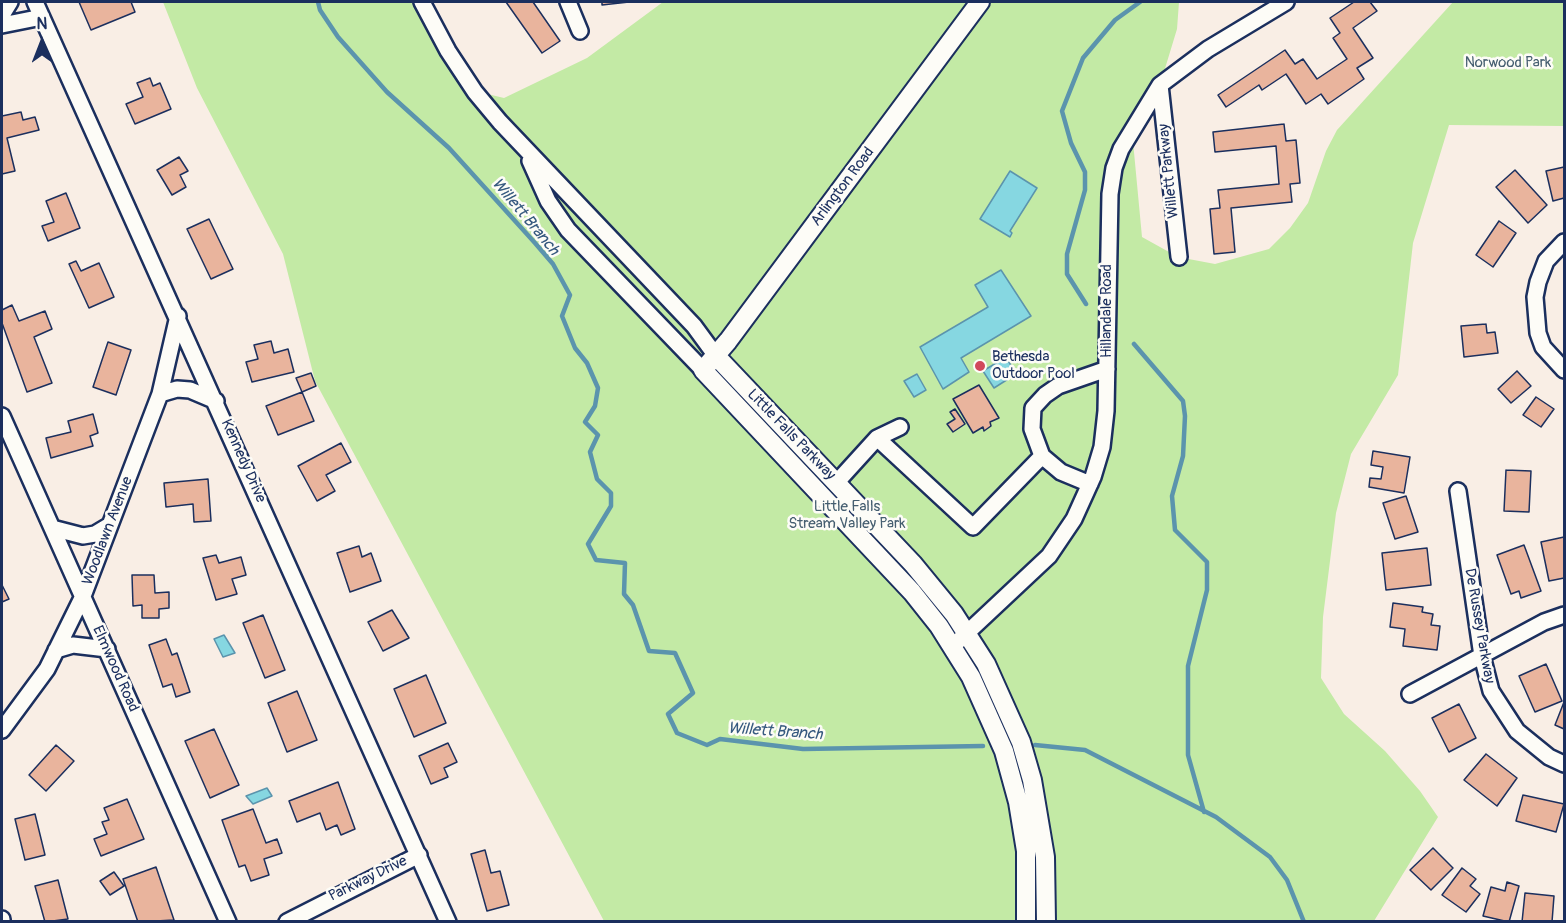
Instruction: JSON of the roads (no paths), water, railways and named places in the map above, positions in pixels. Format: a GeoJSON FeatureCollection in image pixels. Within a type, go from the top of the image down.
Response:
{"type":"FeatureCollection","features":[{"type":"Feature","properties":{"kind":"main road","name":"Arlington Road"},"geometry":{"type":"LineString","coordinates":[[703,370],[716,356],[980,2]]}},
{"type":"Feature","properties":{"kind":"main road","name":"Little Falls Parkway"},"geometry":{"type":"LineString","coordinates":[[716,356],[837,482],[934,588],[967,632],[1002,696],[1032,780],[1045,857],[1046,921]]}},
{"type":"Feature","properties":{"kind":"main road","name":"Little Falls Parkway"},"geometry":{"type":"LineString","coordinates":[[703,370],[887,564],[953,646],[987,708],[1004,751],[1015,792],[1026,852],[1026,921]]}},
{"type":"Feature","properties":{"kind":"street"},"geometry":{"type":"LineString","coordinates":[[2,15],[10,2]]}},
{"type":"Feature","properties":{"kind":"street","name":"Kennedy Drive"},"geometry":{"type":"LineString","coordinates":[[35,2],[448,921]]}},
{"type":"Feature","properties":{"kind":"street","name":"Little Falls Parkway"},"geometry":{"type":"LineString","coordinates":[[422,2],[448,51],[475,92],[526,150],[694,326],[716,356]]}},
{"type":"Feature","properties":{"kind":"street"},"geometry":{"type":"LineString","coordinates":[[568,2],[580,32]]}},
{"type":"Feature","properties":{"kind":"street","name":"Hillandale Road"},"geometry":{"type":"LineString","coordinates":[[953,646],[1049,556],[1074,519],[1090,484],[1102,447],[1107,369],[1107,224],[1114,168],[1132,129],[1160,85],[1208,49],[1286,2]]}},
{"type":"Feature","properties":{"kind":"street"},"geometry":{"type":"LineString","coordinates":[[2,25],[42,17]]}},
{"type":"Feature","properties":{"kind":"street","name":"Willett Parkway"},"geometry":{"type":"LineString","coordinates":[[1160,85],[1179,257]]}},
{"type":"Feature","properties":{"kind":"street","name":"Little Falls Parkway"},"geometry":{"type":"LineString","coordinates":[[526,150],[548,201],[568,230],[703,370]]}},
{"type":"Feature","properties":{"kind":"street"},"geometry":{"type":"LineString","coordinates":[[1564,242],[1546,261],[1531,297],[1543,347],[1564,370]]}},
{"type":"Feature","properties":{"kind":"street","name":"Woodlawn Avenue"},"geometry":{"type":"LineString","coordinates":[[2,730],[47,669],[83,596],[160,394],[178,316]]}},
{"type":"Feature","properties":{"kind":"street"},"geometry":{"type":"LineString","coordinates":[[1090,484],[1061,472],[1042,456],[1031,420],[1033,408],[1038,401],[1058,386],[1107,369]]}},
{"type":"Feature","properties":{"kind":"street"},"geometry":{"type":"LineString","coordinates":[[160,394],[177,389],[189,390],[216,401]]}},
{"type":"Feature","properties":{"kind":"street","name":"Elmwood Road"},"geometry":{"type":"LineString","coordinates":[[2,416],[228,921]]}},
{"type":"Feature","properties":{"kind":"street"},"geometry":{"type":"LineString","coordinates":[[837,482],[877,438],[900,428]]}},
{"type":"Feature","properties":{"kind":"street"},"geometry":{"type":"LineString","coordinates":[[877,438],[973,527],[1042,456]]}},
{"type":"Feature","properties":{"kind":"street","name":"De Russey Parkway"},"geometry":{"type":"LineString","coordinates":[[1458,491],[1482,656],[1491,691],[1504,714],[1532,745],[1564,764]]}},
{"type":"Feature","properties":{"kind":"street"},"geometry":{"type":"LineString","coordinates":[[52,528],[83,536],[95,534],[110,525]]}},
{"type":"Feature","properties":{"kind":"street"},"geometry":{"type":"LineString","coordinates":[[1410,694],[1544,622],[1564,615]]}},
{"type":"Feature","properties":{"kind":"street"},"geometry":{"type":"LineString","coordinates":[[56,650],[73,645],[107,649]]}},
{"type":"Feature","properties":{"kind":"street","name":"Parkway Drive"},"geometry":{"type":"LineString","coordinates":[[287,921],[419,855]]}},
{"type":"Feature","properties":{"kind":"water"},"geometry":{"type":"Polygon","coordinates":[[[1010,171],[1037,188],[1010,231],[1012,233],[1010,237],[980,219],[1010,171]]]}},
{"type":"Feature","properties":{"kind":"water"},"geometry":{"type":"Polygon","coordinates":[[[1001,270],[1031,316],[961,358],[969,372],[943,389],[920,347],[988,307],[975,285],[1001,270]]]}},
{"type":"Feature","properties":{"kind":"water"},"geometry":{"type":"Polygon","coordinates":[[[1006,357],[1016,374],[994,388],[983,371],[1006,357]]]}},
{"type":"Feature","properties":{"kind":"water"},"geometry":{"type":"Polygon","coordinates":[[[917,374],[926,390],[914,397],[904,381],[917,374]]]}},
{"type":"Feature","properties":{"kind":"water"},"geometry":{"type":"Polygon","coordinates":[[[224,635],[235,653],[223,657],[214,639],[224,635]]]}},
{"type":"Feature","properties":{"kind":"water"},"geometry":{"type":"Polygon","coordinates":[[[267,788],[272,796],[253,804],[246,796],[267,788]]]}},
{"type":"Feature","properties":{"kind":"waterway","name":"Willett Branch"},"geometry":{"type":"LineString","coordinates":[[318,2],[320,10],[338,37],[387,92],[449,148],[535,243],[553,264],[570,295],[562,316],[575,348],[587,363],[598,388],[595,406],[585,422],[598,435],[590,452],[597,479],[611,493],[611,506],[588,544],[596,560],[625,563],[624,594],[633,605],[649,651],[675,653],[693,693],[668,714],[677,733],[707,745],[720,739],[803,749],[983,746]]}},
{"type":"Feature","properties":{"kind":"waterway"},"geometry":{"type":"LineString","coordinates":[[1086,304],[1067,274],[1067,254],[1085,190],[1085,172],[1071,143],[1062,111],[1083,58],[1115,20],[1140,2]]}},
{"type":"Feature","properties":{"kind":"waterway"},"geometry":{"type":"LineString","coordinates":[[1134,344],[1183,401],[1185,416],[1183,456],[1172,496],[1175,530],[1207,562],[1207,590],[1188,666],[1188,755],[1204,812]]}},
{"type":"Feature","properties":{"kind":"waterway","name":"Willett Branch"},"geometry":{"type":"LineString","coordinates":[[1035,745],[1085,750],[1216,817],[1270,857],[1287,880],[1304,922]]}},
{"type":"Feature","properties":{"kind":"place","name":"Bethesda Outdoor Pool"},"geometry":{"type":"Point","coordinates":[980,366]}},
{"type":"Feature","properties":{"kind":"park label","name":"Norwood Park"},"geometry":{"type":"Point","coordinates":[1508,63]}},
{"type":"Feature","properties":{"kind":"park label","name":"Little Falls Stream Valley Park"},"geometry":{"type":"Point","coordinates":[847,516]}}]}
